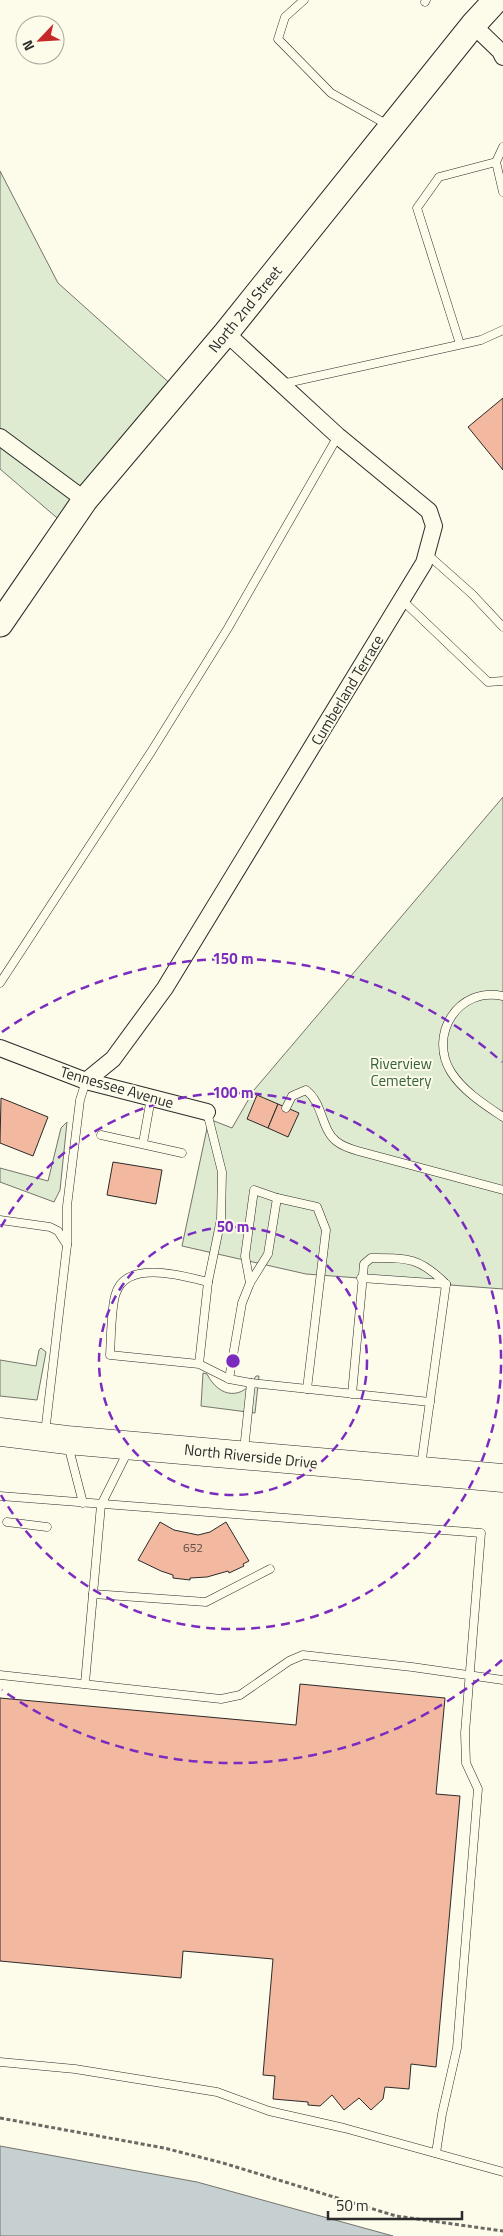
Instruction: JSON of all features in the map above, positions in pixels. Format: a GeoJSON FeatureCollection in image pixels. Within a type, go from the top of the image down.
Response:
{"type":"FeatureCollection","features":[{"type":"Feature","properties":{"kind":"highway","name":"North Riverside Drive"},"geometry":{"type":"LineString","coordinates":[[0,1432],[56,1439],[503,1478]]}},
{"type":"Feature","properties":{"kind":"main road","name":"North 2nd Street"},"geometry":{"type":"LineString","coordinates":[[0,624],[85,500],[226,333],[473,25],[496,0]]}},
{"type":"Feature","properties":{"kind":"street"},"geometry":{"type":"LineString","coordinates":[[473,25],[500,51],[503,58]]}},
{"type":"Feature","properties":{"kind":"street","name":"Cumberland Terrace"},"geometry":{"type":"LineString","coordinates":[[86,1081],[113,1059],[165,988],[402,600],[424,562],[434,526],[429,510],[338,436],[226,333]]}},
{"type":"Feature","properties":{"kind":"street"},"geometry":{"type":"LineString","coordinates":[[0,437],[85,500]]}},
{"type":"Feature","properties":{"kind":"street","name":"Tennessee Avenue"},"geometry":{"type":"LineString","coordinates":[[0,1048],[86,1081],[206,1112]]}},
{"type":"Feature","properties":{"kind":"lane"},"geometry":{"type":"LineString","coordinates":[[304,0],[285,17],[278,39],[331,93],[392,127]]}},
{"type":"Feature","properties":{"kind":"lane"},"geometry":{"type":"LineString","coordinates":[[503,147],[496,162],[503,192]]}},
{"type":"Feature","properties":{"kind":"lane"},"geometry":{"type":"LineString","coordinates":[[460,344],[417,208],[439,177],[496,162]]}},
{"type":"Feature","properties":{"kind":"lane"},"geometry":{"type":"LineString","coordinates":[[282,384],[481,340],[503,330]]}},
{"type":"Feature","properties":{"kind":"lane"},"geometry":{"type":"LineString","coordinates":[[0,983],[152,752],[228,628],[338,436]]}},
{"type":"Feature","properties":{"kind":"lane"},"geometry":{"type":"LineString","coordinates":[[426,554],[472,594],[503,627]]}},
{"type":"Feature","properties":{"kind":"lane"},"geometry":{"type":"LineString","coordinates":[[402,600],[488,682],[503,681]]}},
{"type":"Feature","properties":{"kind":"lane"},"geometry":{"type":"LineString","coordinates":[[503,996],[485,995],[470,999],[460,1006],[446,1026],[442,1039],[443,1056],[452,1073],[464,1087],[503,1117]]}},
{"type":"Feature","properties":{"kind":"lane"},"geometry":{"type":"LineString","coordinates":[[83,1503],[56,1439],[67,1245],[67,1206],[80,1100],[86,1081]]}},
{"type":"Feature","properties":{"kind":"lane"},"geometry":{"type":"LineString","coordinates":[[286,1108],[292,1096],[306,1090],[315,1097],[332,1137],[347,1147],[503,1190]]}},
{"type":"Feature","properties":{"kind":"lane"},"geometry":{"type":"LineString","coordinates":[[143,1143],[151,1098]]}},
{"type":"Feature","properties":{"kind":"lane"},"geometry":{"type":"LineString","coordinates":[[199,1364],[208,1282],[221,1219],[222,1172],[206,1112]]}},
{"type":"Feature","properties":{"kind":"lane"},"geometry":{"type":"LineString","coordinates":[[101,1135],[182,1153]]}},
{"type":"Feature","properties":{"kind":"lane"},"geometry":{"type":"LineString","coordinates":[[250,1283],[246,1256],[254,1190],[277,1198],[317,1207],[326,1230],[307,1389]]}},
{"type":"Feature","properties":{"kind":"lane"},"geometry":{"type":"LineString","coordinates":[[229,1379],[242,1303],[250,1283],[268,1254],[277,1198]]}},
{"type":"Feature","properties":{"kind":"lane"},"geometry":{"type":"LineString","coordinates":[[0,1220],[50,1227],[58,1231],[67,1245]]}},
{"type":"Feature","properties":{"kind":"lane"},"geometry":{"type":"LineString","coordinates":[[352,1394],[364,1264],[371,1258],[401,1258],[415,1261],[431,1269],[446,1284]]}},
{"type":"Feature","properties":{"kind":"lane"},"geometry":{"type":"LineString","coordinates":[[208,1282],[173,1273],[142,1273],[124,1280],[116,1292],[110,1355],[199,1364],[229,1379],[251,1383],[430,1402]]}},
{"type":"Feature","properties":{"kind":"lane"},"geometry":{"type":"LineString","coordinates":[[362,1278],[446,1284]]}},
{"type":"Feature","properties":{"kind":"lane"},"geometry":{"type":"LineString","coordinates":[[420,1472],[446,1284]]}},
{"type":"Feature","properties":{"kind":"lane"},"geometry":{"type":"LineString","coordinates":[[243,1455],[251,1383]]}},
{"type":"Feature","properties":{"kind":"lane"},"geometry":{"type":"LineString","coordinates":[[86,1683],[101,1505],[131,1445]]}},
{"type":"Feature","properties":{"kind":"lane"},"geometry":{"type":"LineString","coordinates":[[0,1496],[481,1533],[465,1732],[466,1763],[478,1789],[478,1801],[457,2048],[442,2114],[436,2153]]}},
{"type":"Feature","properties":{"kind":"lane"},"geometry":{"type":"LineString","coordinates":[[7,1522],[47,1527]]}},
{"type":"Feature","properties":{"kind":"lane"},"geometry":{"type":"LineString","coordinates":[[93,1594],[206,1602],[270,1569]]}},
{"type":"Feature","properties":{"kind":"lane"},"geometry":{"type":"LineString","coordinates":[[0,1675],[221,1699],[240,1695],[289,1661],[303,1655],[412,1667],[503,1680]]}},
{"type":"Feature","properties":{"kind":"lane"},"geometry":{"type":"LineString","coordinates":[[0,2062],[76,2070],[217,2092],[269,2111],[503,2172]]}},
{"type":"Feature","properties":{"kind":"path"},"geometry":{"type":"LineString","coordinates":[[0,2118],[164,2148],[396,2216],[503,2231]]}},
{"type":"Feature","properties":{"kind":"green space"},"geometry":{"type":"Polygon","coordinates":[[[0,171],[58,283],[184,396],[70,529],[0,469],[0,171]]]}},
{"type":"Feature","properties":{"kind":"green space","name":"Riverview Cemetery"},"geometry":{"type":"Polygon","coordinates":[[[503,797],[503,1289],[306,1274],[182,1246],[209,1119],[232,1128],[254,1090],[503,797]]]}},
{"type":"Feature","properties":{"kind":"green space"},"geometry":{"type":"Polygon","coordinates":[[[67,1122],[60,1190],[54,1202],[0,1182],[0,1168],[48,1181],[61,1128],[67,1122]]]}},
{"type":"Feature","properties":{"kind":"green space"},"geometry":{"type":"Polygon","coordinates":[[[41,1348],[46,1352],[37,1400],[0,1396],[0,1360],[36,1366],[41,1348]]]}},
{"type":"Feature","properties":{"kind":"green space"},"geometry":{"type":"Polygon","coordinates":[[[203,1373],[207,1374],[218,1388],[224,1392],[231,1393],[245,1390],[256,1376],[259,1376],[255,1413],[201,1406],[203,1373]]]}},
{"type":"Feature","properties":{"kind":"shaded area"},"geometry":{"type":"Polygon","coordinates":[[[0,2146],[197,2182],[393,2236],[0,2236],[0,2146]]]}},
{"type":"Feature","properties":{"kind":"building"},"geometry":{"type":"Polygon","coordinates":[[[503,398],[503,470],[468,427],[503,398]]]}},
{"type":"Feature","properties":{"kind":"building"},"geometry":{"type":"Polygon","coordinates":[[[257,1095],[278,1104],[268,1128],[247,1119],[257,1095]]]}},
{"type":"Feature","properties":{"kind":"building"},"geometry":{"type":"Polygon","coordinates":[[[1,1098],[48,1117],[33,1156],[0,1143],[1,1098]]]}},
{"type":"Feature","properties":{"kind":"building"},"geometry":{"type":"Polygon","coordinates":[[[278,1104],[299,1113],[288,1137],[268,1128],[278,1104]]]}},
{"type":"Feature","properties":{"kind":"building"},"geometry":{"type":"Polygon","coordinates":[[[113,1162],[162,1170],[156,1204],[107,1195],[113,1162]]]}},
{"type":"Feature","properties":{"kind":"building"},"geometry":{"type":"Polygon","coordinates":[[[160,1522],[174,1530],[198,1535],[210,1532],[226,1522],[249,1561],[243,1564],[244,1566],[229,1573],[228,1571],[207,1577],[190,1578],[190,1580],[173,1578],[173,1575],[138,1560],[160,1522]]]}},
{"type":"Feature","properties":{"kind":"building"},"geometry":{"type":"Polygon","coordinates":[[[300,1684],[445,1698],[436,1794],[460,1796],[436,2067],[411,2064],[409,2089],[385,2087],[383,2099],[371,2110],[359,2098],[344,2110],[332,2095],[320,2106],[308,2105],[308,2102],[273,2099],[275,2076],[263,2075],[273,1959],[183,1951],[181,1978],[0,1961],[0,1698],[296,1725],[300,1684]]]}}]}
